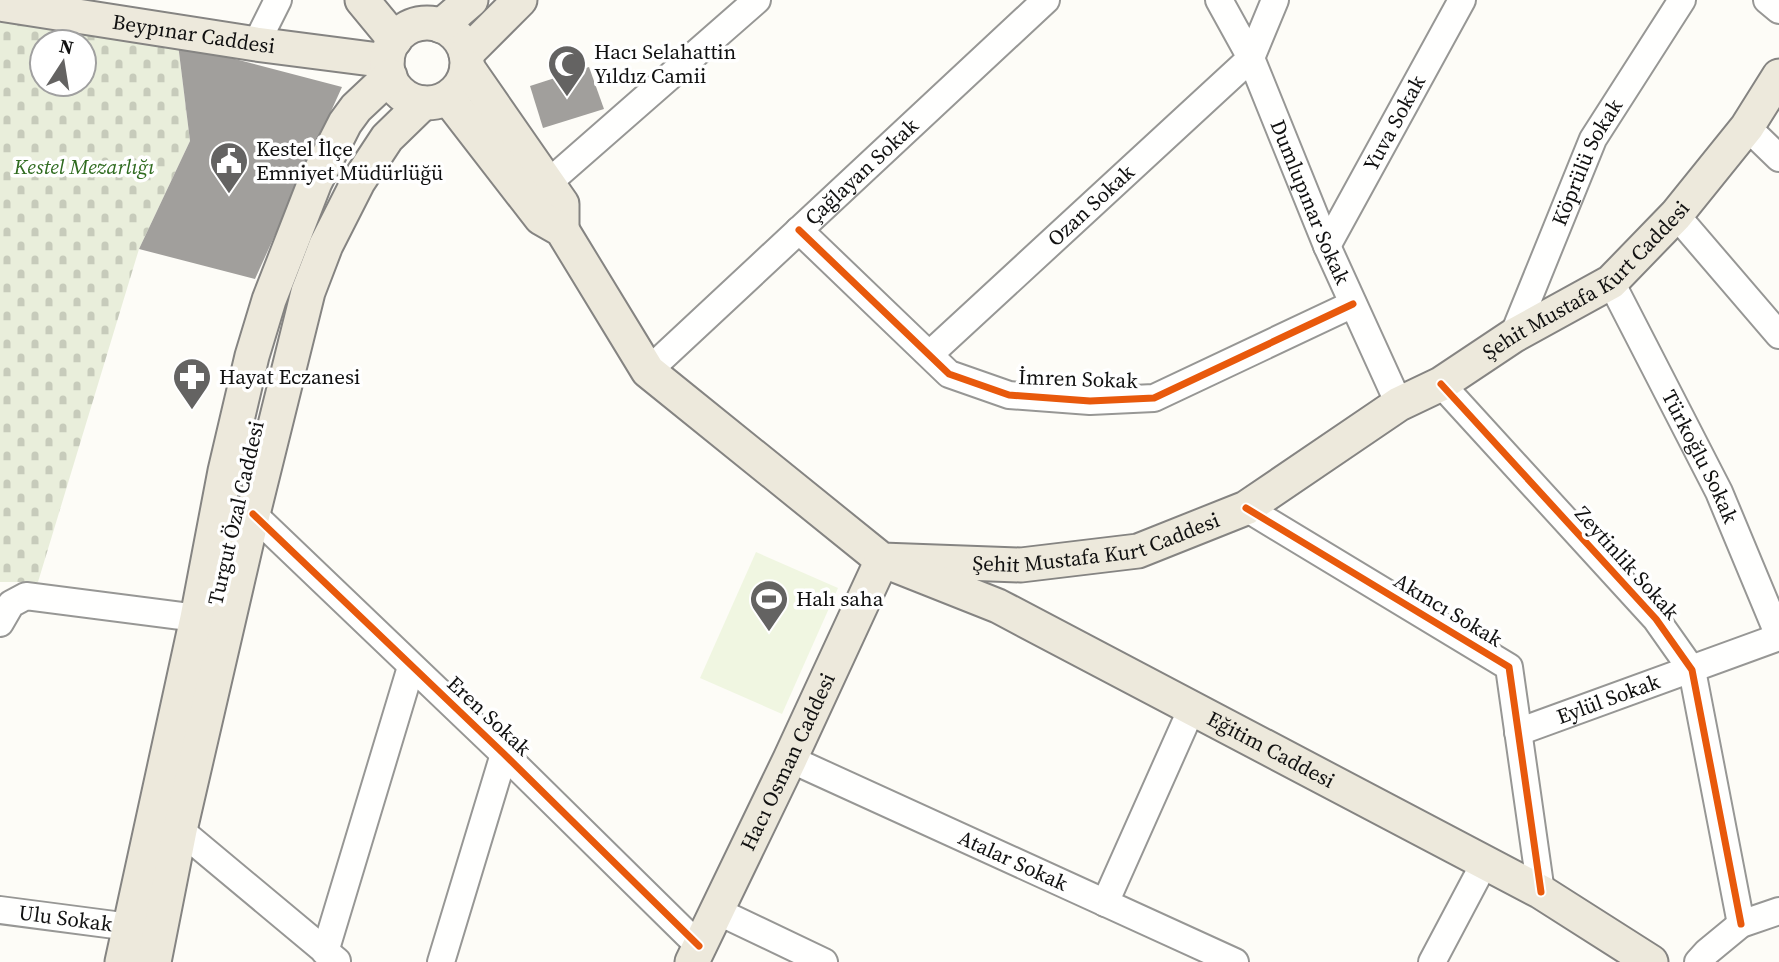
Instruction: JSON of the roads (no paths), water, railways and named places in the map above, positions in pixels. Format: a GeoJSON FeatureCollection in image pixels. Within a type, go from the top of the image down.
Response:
{"type":"FeatureCollection","features":[{"type":"Feature","properties":{"kind":"main road"},"geometry":{"type":"LineString","coordinates":[[362,0],[391,59],[401,93],[411,100],[436,100],[457,90],[464,79],[467,61],[520,0]]}},
{"type":"Feature","properties":{"kind":"main road"},"geometry":{"type":"LineString","coordinates":[[404,0],[435,25],[453,32],[461,42],[467,61],[562,204],[562,230]]}},
{"type":"Feature","properties":{"kind":"main road"},"geometry":{"type":"LineString","coordinates":[[391,59],[404,31],[416,25],[435,25],[471,0]]}},
{"type":"Feature","properties":{"kind":"main road","name":"Beypınar Caddesi"},"geometry":{"type":"LineString","coordinates":[[0,4],[111,10],[257,44],[391,59]]}},
{"type":"Feature","properties":{"kind":"main road","name":"Turgut Özal Caddesi"},"geometry":{"type":"LineString","coordinates":[[122,962],[197,618],[239,409],[269,300],[315,181],[345,123],[391,59]]}},
{"type":"Feature","properties":{"kind":"main road","name":"Şehit Mustafa Kurt Caddesi"},"geometry":{"type":"LineString","coordinates":[[881,561],[1021,565],[1138,551],[1246,508],[1399,404],[1441,384],[1513,336],[1611,282],[1676,215],[1747,127],[1779,76]]}},
{"type":"Feature","properties":{"kind":"main road"},"geometry":{"type":"LineString","coordinates":[[436,100],[541,218],[562,230],[648,371],[881,561]]}},
{"type":"Feature","properties":{"kind":"main road","name":"Turgut Özal Caddesi"},"geometry":{"type":"LineString","coordinates":[[154,962],[180,830],[253,513],[308,292],[326,245],[358,182],[387,138],[436,100]]}},
{"type":"Feature","properties":{"kind":"main road","name":"Eğitim Caddesi"},"geometry":{"type":"LineString","coordinates":[[881,561],[998,606],[1541,892],[1651,962]]}},
{"type":"Feature","properties":{"kind":"main road","name":"Hacı Osman Caddesi"},"geometry":{"type":"LineString","coordinates":[[696,954],[881,561]]}},
{"type":"Feature","properties":{"kind":"street"},"geometry":{"type":"LineString","coordinates":[[257,44],[278,0]]}},
{"type":"Feature","properties":{"kind":"street"},"geometry":{"type":"LineString","coordinates":[[548,183],[757,0]]}},
{"type":"Feature","properties":{"kind":"street","name":"Çağlayan Sokak"},"geometry":{"type":"LineString","coordinates":[[648,371],[1046,0]]}},
{"type":"Feature","properties":{"kind":"street","name":"Dumlupınar Sokak"},"geometry":{"type":"LineString","coordinates":[[1219,0],[1251,58],[1327,246],[1399,404]]}},
{"type":"Feature","properties":{"kind":"street"},"geometry":{"type":"LineString","coordinates":[[1251,58],[1275,0]]}},
{"type":"Feature","properties":{"kind":"street","name":"Yuva Sokak"},"geometry":{"type":"LineString","coordinates":[[1327,246],[1462,0]]}},
{"type":"Feature","properties":{"kind":"street","name":"Köprülü Sokak"},"geometry":{"type":"LineString","coordinates":[[1513,336],[1593,139],[1682,0]]}},
{"type":"Feature","properties":{"kind":"street"},"geometry":{"type":"LineString","coordinates":[[1767,0],[1779,10]]}},
{"type":"Feature","properties":{"kind":"street","name":"Ozan Sokak"},"geometry":{"type":"LineString","coordinates":[[930,354],[1251,58]]}},
{"type":"Feature","properties":{"kind":"street"},"geometry":{"type":"LineString","coordinates":[[1747,127],[1779,158]]}},
{"type":"Feature","properties":{"kind":"street"},"geometry":{"type":"LineString","coordinates":[[1676,215],[1779,335]]}},
{"type":"Feature","properties":{"kind":"street","name":"İmren Sokak"},"geometry":{"type":"LineString","coordinates":[[799,230],[949,374],[1009,395],[1090,401],[1154,398],[1353,304]]}},
{"type":"Feature","properties":{"kind":"street","name":"Türkoğlu Sokak"},"geometry":{"type":"LineString","coordinates":[[1611,282],[1719,492],[1779,636]]}},
{"type":"Feature","properties":{"kind":"street","name":"Zeytinlik Sokak"},"geometry":{"type":"LineString","coordinates":[[1441,384],[1656,619],[1692,670],[1741,924]]}},
{"type":"Feature","properties":{"kind":"street","name":"Akıncı Sokak"},"geometry":{"type":"LineString","coordinates":[[1246,508],[1509,667],[1541,892]]}},
{"type":"Feature","properties":{"kind":"street","name":"Eren Sokak"},"geometry":{"type":"LineString","coordinates":[[253,513],[504,754],[696,954]]}},
{"type":"Feature","properties":{"kind":"street"},"geometry":{"type":"LineString","coordinates":[[0,622],[11,604],[26,596],[197,618]]}},
{"type":"Feature","properties":{"kind":"street","name":"Eylül Sokak"},"geometry":{"type":"LineString","coordinates":[[1518,732],[1779,636]]}},
{"type":"Feature","properties":{"kind":"street"},"geometry":{"type":"LineString","coordinates":[[180,830],[332,957],[411,667]]}},
{"type":"Feature","properties":{"kind":"street"},"geometry":{"type":"LineString","coordinates":[[1105,903],[1192,708]]}},
{"type":"Feature","properties":{"kind":"street"},"geometry":{"type":"LineString","coordinates":[[441,962],[504,754]]}},
{"type":"Feature","properties":{"kind":"street","name":"Atalar Sokak"},"geometry":{"type":"LineString","coordinates":[[790,759],[1235,962]]}},
{"type":"Feature","properties":{"kind":"street"},"geometry":{"type":"LineString","coordinates":[[1432,962],[1485,862]]}},
{"type":"Feature","properties":{"kind":"street","name":"Ulu Sokak"},"geometry":{"type":"LineString","coordinates":[[0,910],[130,927]]}},
{"type":"Feature","properties":{"kind":"street"},"geometry":{"type":"LineString","coordinates":[[717,911],[824,962]]}},
{"type":"Feature","properties":{"kind":"street"},"geometry":{"type":"LineString","coordinates":[[1698,962],[1741,924],[1779,911]]}},
{"type":"Feature","properties":{"kind":"place","name":"Hacı Selahattin Yıldız Camii"},"geometry":{"type":"Point","coordinates":[567,98]}},
{"type":"Feature","properties":{"kind":"place","name":"Kestel İlçe Emniyet Müdürlüğü"},"geometry":{"type":"Point","coordinates":[229,195]}},
{"type":"Feature","properties":{"kind":"place","name":"Hayat Eczanesi"},"geometry":{"type":"Point","coordinates":[192,411]}},
{"type":"Feature","properties":{"kind":"place","name":"Halı saha"},"geometry":{"type":"Point","coordinates":[769,633]}},
{"type":"Feature","properties":{"kind":"park label","name":"Kestel Mezarlığı"},"geometry":{"type":"Point","coordinates":[84,167]}}]}
